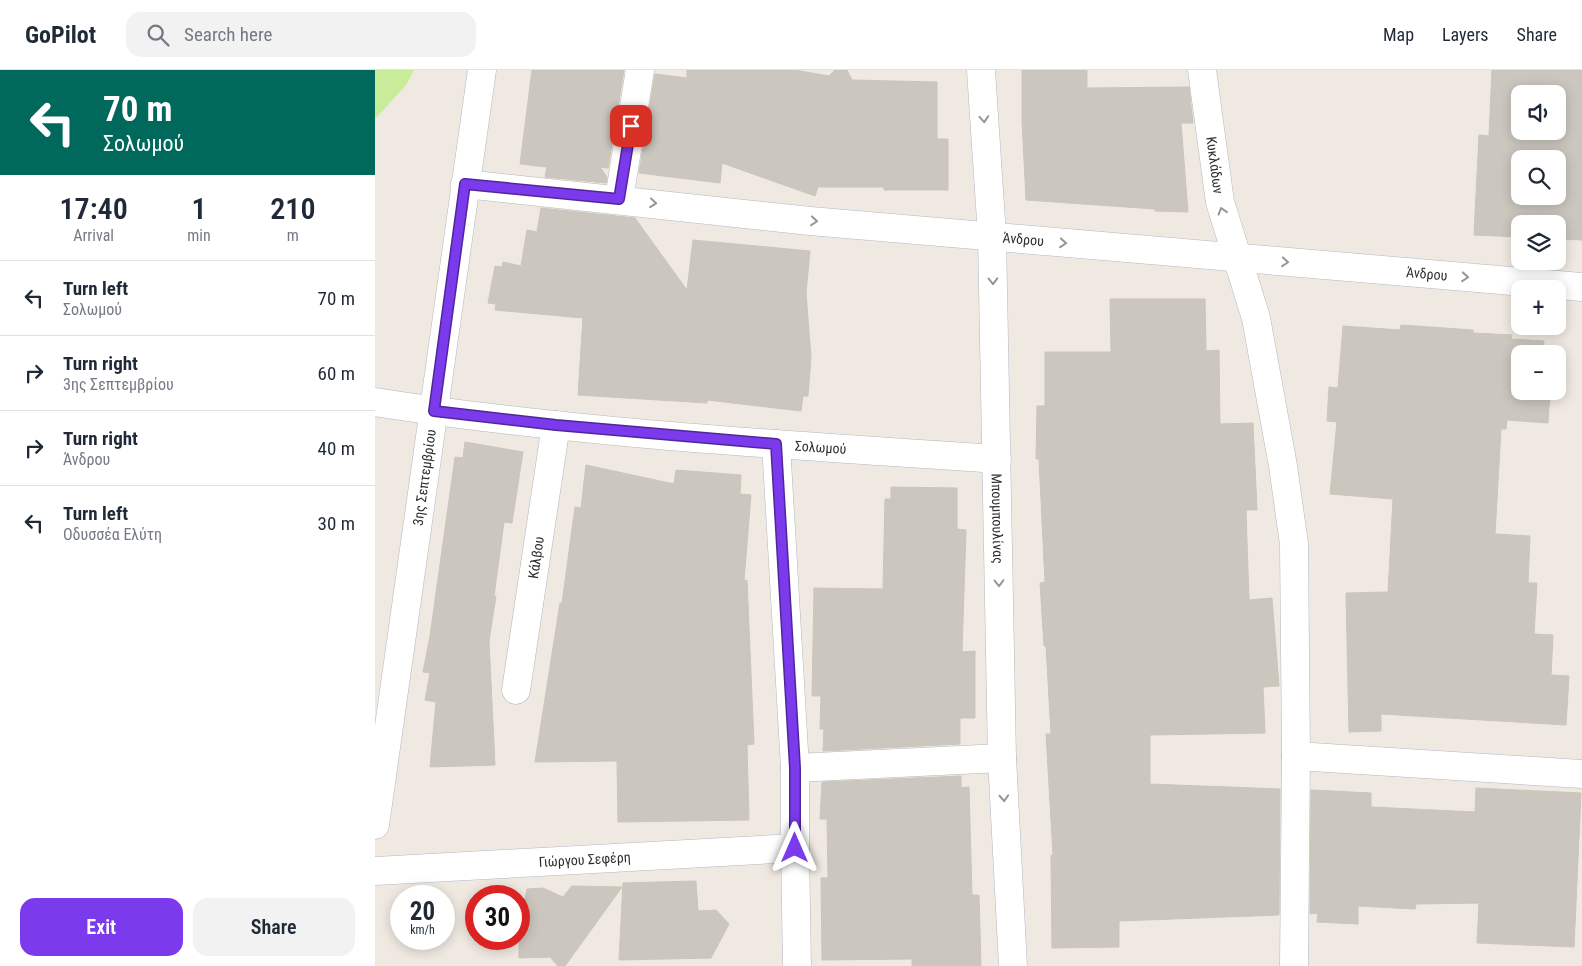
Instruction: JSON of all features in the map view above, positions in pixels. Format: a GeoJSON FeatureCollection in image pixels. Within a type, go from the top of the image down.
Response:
{"type":"FeatureCollection","features":[{"type":"Feature","properties":{"kind":"street","name":"3ης Σεπτεμβρίου"},"geometry":{"type":"LineString","coordinates":[[375,825],[481,70]]}},
{"type":"Feature","properties":{"kind":"street"},"geometry":{"type":"LineString","coordinates":[[619,199],[641,70]]}},
{"type":"Feature","properties":{"kind":"street","name":"Μπουμπουλίνας"},"geometry":{"type":"LineString","coordinates":[[981,70],[992,236],[1002,758],[1013,966]]}},
{"type":"Feature","properties":{"kind":"street","name":"Κυκλάδων"},"geometry":{"type":"LineString","coordinates":[[1202,70],[1220,202],[1256,318],[1283,466],[1294,544],[1297,756],[1294,966]]}},
{"type":"Feature","properties":{"kind":"street","name":"Άνδρου"},"geometry":{"type":"LineString","coordinates":[[465,184],[619,199],[810,221],[1582,287]]}},
{"type":"Feature","properties":{"kind":"street","name":"Σολωμού"},"geometry":{"type":"LineString","coordinates":[[375,402],[556,425],[776,444],[997,459]]}},
{"type":"Feature","properties":{"kind":"street","name":"Κάλβου"},"geometry":{"type":"LineString","coordinates":[[516,690],[556,425]]}},
{"type":"Feature","properties":{"kind":"street"},"geometry":{"type":"LineString","coordinates":[[776,444],[795,768],[797,966]]}},
{"type":"Feature","properties":{"kind":"street"},"geometry":{"type":"LineString","coordinates":[[1297,756],[1582,774]]}},
{"type":"Feature","properties":{"kind":"street"},"geometry":{"type":"LineString","coordinates":[[795,768],[1002,758]]}},
{"type":"Feature","properties":{"kind":"street","name":"Γιώργου Σεφέρη"},"geometry":{"type":"LineString","coordinates":[[375,871],[795,848]]}},
{"type":"Feature","properties":{"kind":"green space"},"geometry":{"type":"Polygon","coordinates":[[[375,70],[414,70],[406,85],[375,119],[375,70]]]}},
{"type":"Feature","properties":{"kind":"building"},"geometry":{"type":"Polygon","coordinates":[[[532,70],[624,70],[608,168],[600,167],[607,177],[606,183],[545,177],[547,167],[520,164],[532,70]]]}},
{"type":"Feature","properties":{"kind":"building"},"geometry":{"type":"Polygon","coordinates":[[[687,70],[794,70],[829,76],[835,70],[847,70],[852,80],[937,82],[937,139],[948,139],[948,190],[884,190],[884,187],[818,187],[815,196],[722,163],[720,183],[639,173],[655,74],[687,78],[687,70]]]}},
{"type":"Feature","properties":{"kind":"building"},"geometry":{"type":"Polygon","coordinates":[[[1022,70],[1087,70],[1087,88],[1189,87],[1193,123],[1181,123],[1188,212],[1026,200],[1022,121],[1022,70]]]}},
{"type":"Feature","properties":{"kind":"building"},"geometry":{"type":"Polygon","coordinates":[[[1492,70],[1582,70],[1582,240],[1566,239],[1566,215],[1511,215],[1511,237],[1474,235],[1479,135],[1489,136],[1492,70]]]}},
{"type":"Feature","properties":{"kind":"building"},"geometry":{"type":"Polygon","coordinates":[[[541,208],[635,218],[687,290],[693,240],[810,251],[806,293],[811,357],[808,396],[803,396],[801,411],[707,400],[707,403],[578,395],[583,318],[495,310],[496,304],[488,303],[495,266],[502,267],[503,262],[521,266],[527,230],[537,232],[541,208]]]}},
{"type":"Feature","properties":{"kind":"building"},"geometry":{"type":"Polygon","coordinates":[[[1110,299],[1205,299],[1206,351],[1219,350],[1220,424],[1253,423],[1257,510],[1246,510],[1249,600],[1272,598],[1279,686],[1263,687],[1265,733],[1150,735],[1150,784],[1280,789],[1279,915],[1119,921],[1119,947],[1052,948],[1051,855],[1053,855],[1046,734],[1051,734],[1040,583],[1045,582],[1039,459],[1036,459],[1037,406],[1045,406],[1045,352],[1111,352],[1110,299]]]}},
{"type":"Feature","properties":{"kind":"building"},"geometry":{"type":"Polygon","coordinates":[[[1401,325],[1473,330],[1473,333],[1512,335],[1511,339],[1544,341],[1544,345],[1511,345],[1511,400],[1549,400],[1548,423],[1507,420],[1506,429],[1501,429],[1495,534],[1530,536],[1528,583],[1537,583],[1534,634],[1553,635],[1551,675],[1569,676],[1566,725],[1381,714],[1381,731],[1349,732],[1346,593],[1388,592],[1393,499],[1330,494],[1337,422],[1327,421],[1329,387],[1338,388],[1343,326],[1400,330],[1401,325]]]}},
{"type":"Feature","properties":{"kind":"building"},"geometry":{"type":"Polygon","coordinates":[[[465,442],[523,452],[512,523],[504,522],[489,641],[495,765],[430,767],[436,702],[425,700],[430,673],[423,672],[430,636],[455,457],[463,458],[465,442]]]}},
{"type":"Feature","properties":{"kind":"building"},"geometry":{"type":"Polygon","coordinates":[[[586,465],[674,484],[676,470],[741,475],[740,494],[751,495],[744,581],[747,580],[754,744],[747,745],[749,820],[618,822],[617,761],[535,762],[560,603],[562,603],[575,507],[581,508],[586,465]]]}},
{"type":"Feature","properties":{"kind":"building"},"geometry":{"type":"Polygon","coordinates":[[[891,487],[957,488],[957,529],[966,530],[962,652],[975,651],[975,718],[960,718],[960,744],[823,751],[824,729],[820,729],[821,696],[812,696],[814,588],[883,589],[885,499],[891,499],[891,487]]]}},
{"type":"Feature","properties":{"kind":"building"},"geometry":{"type":"Polygon","coordinates":[[[961,776],[961,788],[969,787],[972,895],[979,895],[981,966],[912,966],[912,959],[822,960],[821,878],[828,878],[827,819],[820,819],[822,782],[961,776]]]}},
{"type":"Feature","properties":{"kind":"building"},"geometry":{"type":"Polygon","coordinates":[[[1476,788],[1581,793],[1574,947],[1477,943],[1479,903],[1416,904],[1415,909],[1358,906],[1358,924],[1317,922],[1318,913],[1310,914],[1311,790],[1371,793],[1371,807],[1475,812],[1476,788]]]}},
{"type":"Feature","properties":{"kind":"building"},"geometry":{"type":"Polygon","coordinates":[[[696,881],[698,911],[716,910],[729,924],[711,958],[619,960],[623,883],[696,881]]]}},
{"type":"Feature","properties":{"kind":"building"},"geometry":{"type":"Polygon","coordinates":[[[572,886],[622,887],[565,966],[558,966],[550,957],[519,958],[519,950],[530,950],[530,889],[543,888],[563,897],[572,886]]]}},
{"type":"Feature","properties":{"kind":"route"},"geometry":{"type":"LineString","coordinates":[[631,126],[619,199],[465,184],[434,411],[556,425],[776,444],[795,768],[795,848]]}}]}
